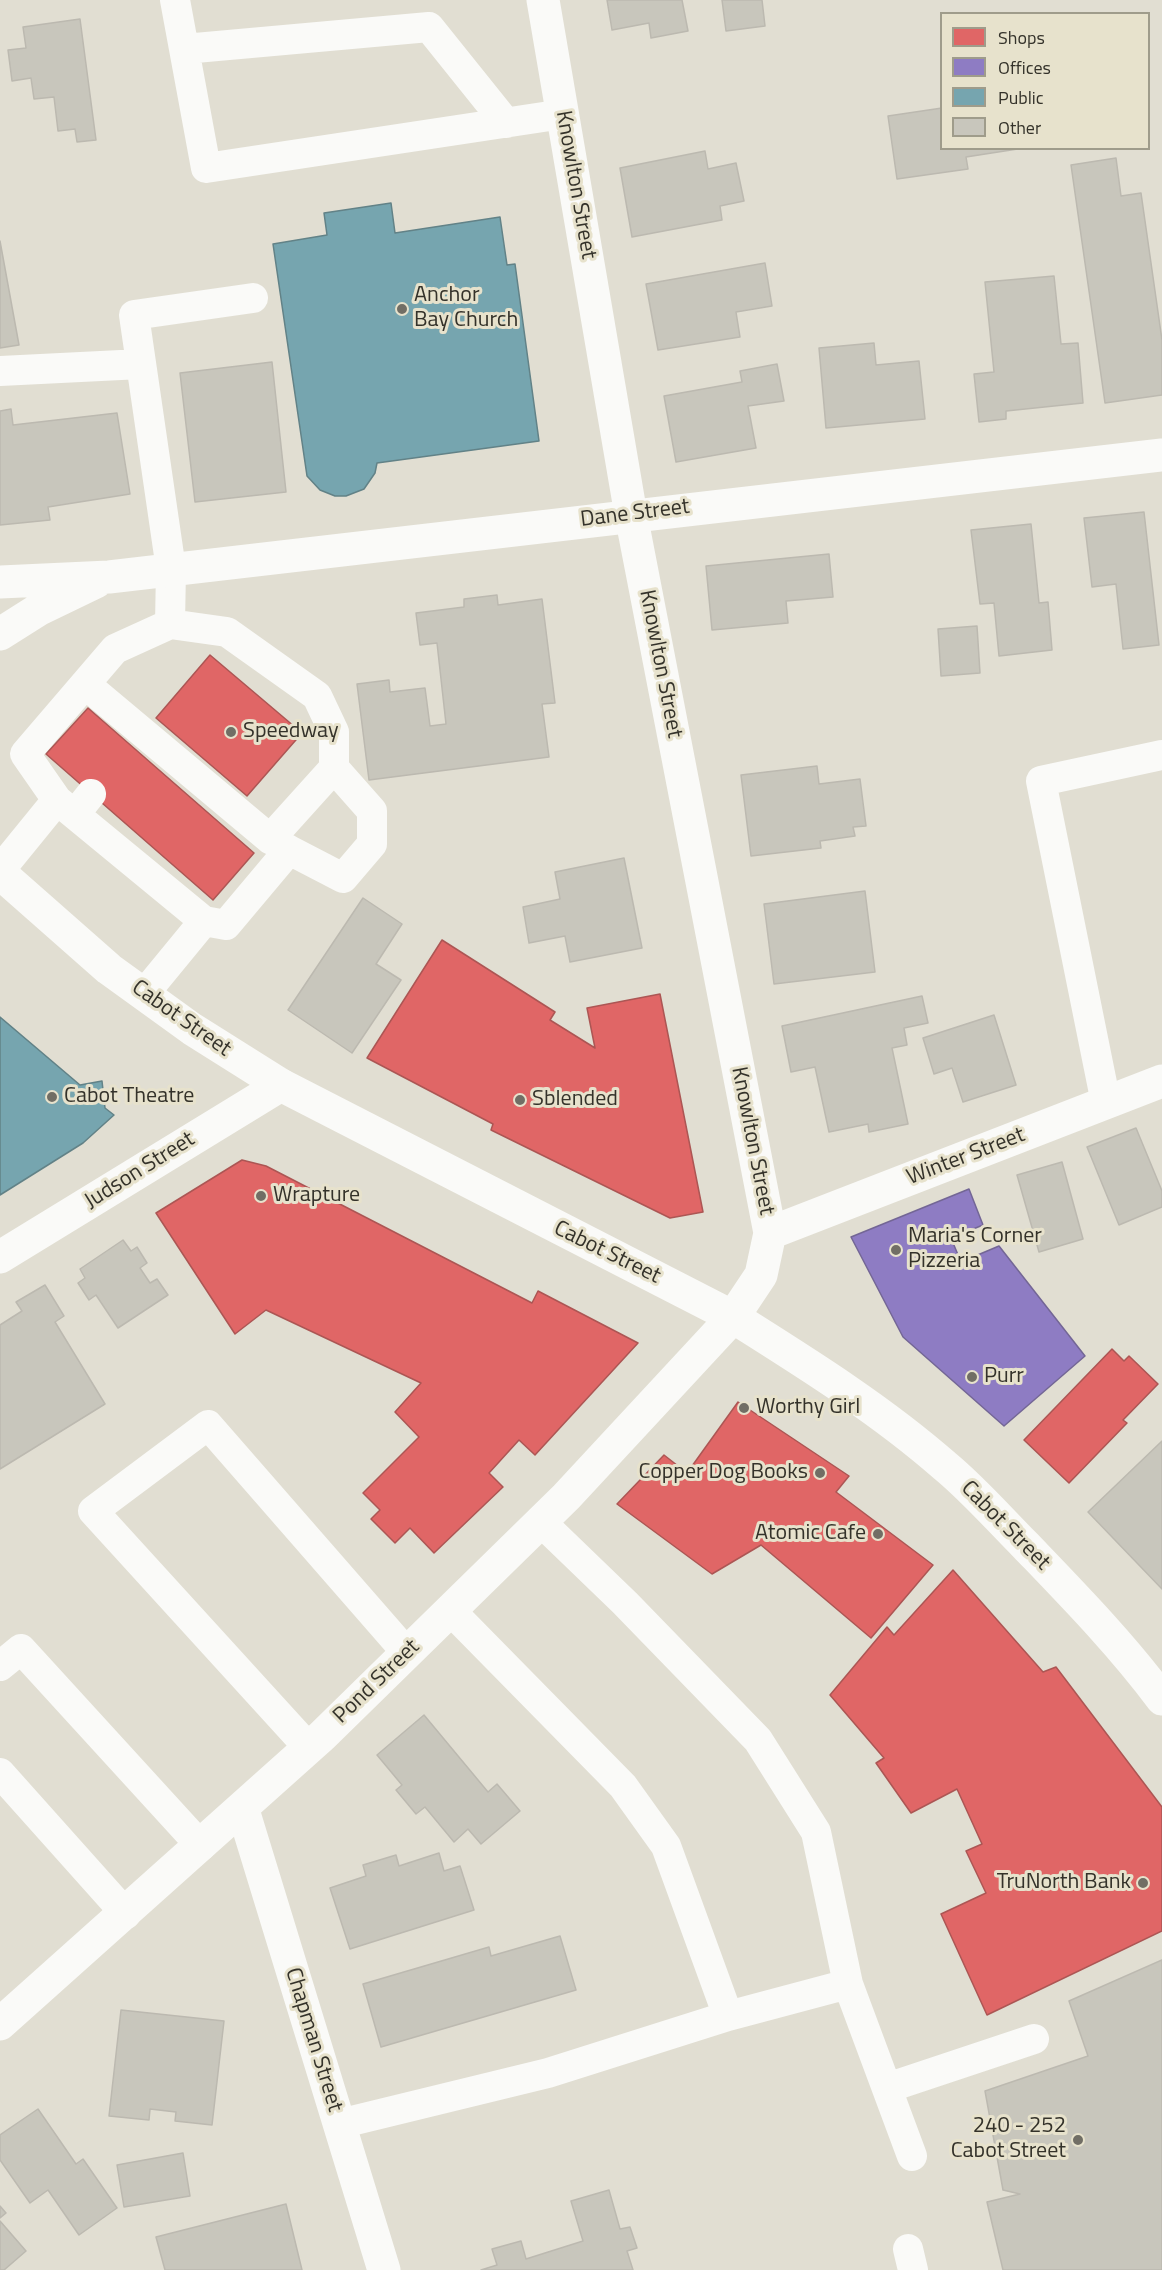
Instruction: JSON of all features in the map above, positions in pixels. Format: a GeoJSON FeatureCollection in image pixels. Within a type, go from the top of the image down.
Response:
{"type":"FeatureCollection","features":[{"type":"Feature","properties":{"kind":"street","name":"Knowlton Street"},"geometry":{"type":"LineString","coordinates":[[543,0],[631,515],[770,1233],[761,1275],[733,1317]]}},
{"type":"Feature","properties":{"kind":"street","name":"Dane Street"},"geometry":{"type":"LineString","coordinates":[[0,582],[109,576],[1162,455]]}},
{"type":"Feature","properties":{"kind":"street","name":"Dane Street"},"geometry":{"type":"LineString","coordinates":[[0,634],[38,610],[109,576]]}},
{"type":"Feature","properties":{"kind":"street","name":"Cabot Street"},"geometry":{"type":"LineString","coordinates":[[0,872],[100,961],[200,1035],[281,1085],[733,1317],[800,1359],[877,1413],[946,1466],[1080,1602],[1162,1699]]}},
{"type":"Feature","properties":{"kind":"street","name":"Winter Street"},"geometry":{"type":"LineString","coordinates":[[770,1233],[1162,1081]]}},
{"type":"Feature","properties":{"kind":"street","name":"Judson Street"},"geometry":{"type":"LineString","coordinates":[[0,1257],[281,1085]]}},
{"type":"Feature","properties":{"kind":"street","name":"Pond Street"},"geometry":{"type":"LineString","coordinates":[[0,2025],[243,1810],[309,1748],[540,1521],[733,1317]]}},
{"type":"Feature","properties":{"kind":"street","name":"Chapman Street"},"geometry":{"type":"LineString","coordinates":[[243,1810],[384,2270]]}},
{"type":"Feature","properties":{"kind":"lane"},"geometry":{"type":"LineString","coordinates":[[175,0],[206,168],[562,114]]}},
{"type":"Feature","properties":{"kind":"lane"},"geometry":{"type":"LineString","coordinates":[[184,49],[429,27],[506,123]]}},
{"type":"Feature","properties":{"kind":"lane"},"geometry":{"type":"LineString","coordinates":[[170,624],[171,569],[134,315],[253,298]]}},
{"type":"Feature","properties":{"kind":"lane"},"geometry":{"type":"LineString","coordinates":[[0,371],[141,364]]}},
{"type":"Feature","properties":{"kind":"lane"},"geometry":{"type":"LineString","coordinates":[[170,624],[227,632],[317,696],[334,732],[334,768],[279,844],[226,925],[204,921],[165,874],[124,838],[74,803],[25,754],[85,684],[115,649],[170,624]]}},
{"type":"Feature","properties":{"kind":"lane"},"geometry":{"type":"LineString","coordinates":[[85,684],[136,739],[219,809],[343,878],[372,844],[372,811],[334,768]]}},
{"type":"Feature","properties":{"kind":"lane"},"geometry":{"type":"LineString","coordinates":[[1106,1102],[1041,780],[1162,755]]}},
{"type":"Feature","properties":{"kind":"lane"},"geometry":{"type":"LineString","coordinates":[[0,872],[74,803]]}},
{"type":"Feature","properties":{"kind":"lane"},"geometry":{"type":"LineString","coordinates":[[144,994],[204,921]]}},
{"type":"Feature","properties":{"kind":"lane"},"geometry":{"type":"LineString","coordinates":[[309,1748],[93,1511],[208,1425],[407,1653]]}},
{"type":"Feature","properties":{"kind":"lane"},"geometry":{"type":"LineString","coordinates":[[540,1521],[625,1603],[758,1740],[816,1832],[848,1984],[912,2156]]}},
{"type":"Feature","properties":{"kind":"lane"},"geometry":{"type":"LineString","coordinates":[[450,1610],[623,1786],[666,1846],[728,2016]]}},
{"type":"Feature","properties":{"kind":"lane"},"geometry":{"type":"LineString","coordinates":[[0,1666],[21,1649],[201,1846]]}},
{"type":"Feature","properties":{"kind":"lane"},"geometry":{"type":"LineString","coordinates":[[0,1773],[126,1914]]}},
{"type":"Feature","properties":{"kind":"lane"},"geometry":{"type":"LineString","coordinates":[[339,2124],[548,2073],[728,2016],[848,1984]]}},
{"type":"Feature","properties":{"kind":"lane"},"geometry":{"type":"LineString","coordinates":[[887,2088],[1034,2039]]}},
{"type":"Feature","properties":{"kind":"building: Shops"},"geometry":{"type":"Polygon","coordinates":[[[210,655],[302,733],[247,796],[156,718],[210,655]]]}},
{"type":"Feature","properties":{"kind":"building: Shops"},"geometry":{"type":"Polygon","coordinates":[[[88,708],[254,853],[213,900],[46,754],[88,708]]]}},
{"type":"Feature","properties":{"kind":"building: Shops"},"geometry":{"type":"Polygon","coordinates":[[[442,940],[555,1012],[550,1020],[595,1048],[587,1008],[660,994],[703,1212],[670,1218],[491,1130],[493,1124],[367,1058],[442,940]]]}},
{"type":"Feature","properties":{"kind":"building: Shops"},"geometry":{"type":"Polygon","coordinates":[[[242,1160],[266,1166],[532,1303],[538,1291],[638,1343],[535,1455],[519,1440],[489,1473],[503,1487],[434,1553],[410,1528],[395,1543],[371,1519],[380,1510],[363,1493],[419,1437],[395,1412],[421,1383],[266,1310],[235,1334],[156,1213],[242,1160]]]}},
{"type":"Feature","properties":{"kind":"building: Shops"},"geometry":{"type":"Polygon","coordinates":[[[1112,1349],[1124,1361],[1129,1356],[1158,1384],[1123,1420],[1127,1423],[1069,1483],[1024,1440],[1112,1349]]]}},
{"type":"Feature","properties":{"kind":"building: Shops"},"geometry":{"type":"Polygon","coordinates":[[[738,1402],[849,1476],[836,1492],[933,1565],[871,1638],[761,1545],[712,1574],[617,1504],[664,1455],[687,1473],[738,1402]]]}},
{"type":"Feature","properties":{"kind":"building: Shops"},"geometry":{"type":"Polygon","coordinates":[[[953,1570],[1043,1672],[1056,1667],[1162,1807],[1162,1931],[987,2015],[941,1914],[986,1893],[966,1851],[982,1844],[957,1789],[911,1813],[876,1763],[884,1758],[830,1695],[887,1627],[894,1635],[953,1570]]]}},
{"type":"Feature","properties":{"kind":"building: Offices"},"geometry":{"type":"Polygon","coordinates":[[[969,1189],[983,1225],[951,1238],[961,1262],[999,1246],[1085,1356],[1004,1426],[903,1337],[851,1237],[969,1189]]]}},
{"type":"Feature","properties":{"kind":"building: Public","name":"Anchor Bay Church"},"geometry":{"type":"Polygon","coordinates":[[[391,203],[395,233],[500,217],[507,265],[515,264],[539,441],[377,463],[375,473],[364,489],[346,496],[335,496],[320,490],[307,476],[273,244],[327,235],[324,213],[391,203]]]}},
{"type":"Feature","properties":{"kind":"building: Public","name":"Cabot Theatre"},"geometry":{"type":"Polygon","coordinates":[[[0,1017],[80,1085],[102,1081],[105,1108],[114,1115],[83,1143],[0,1195],[0,1017]]]}},
{"type":"Feature","properties":{"kind":"building: Other"},"geometry":{"type":"Polygon","coordinates":[[[607,0],[682,0],[688,31],[651,38],[649,23],[612,30],[607,0]]]}},
{"type":"Feature","properties":{"kind":"building: Other"},"geometry":{"type":"Polygon","coordinates":[[[722,0],[762,0],[765,26],[726,31],[722,0]]]}},
{"type":"Feature","properties":{"kind":"building: Other"},"geometry":{"type":"Polygon","coordinates":[[[80,19],[96,140],[77,142],[75,129],[58,131],[54,97],[34,99],[31,78],[12,81],[8,50],[26,48],[23,27],[80,19]]]}},
{"type":"Feature","properties":{"kind":"building: Other"},"geometry":{"type":"Polygon","coordinates":[[[940,108],[940,150],[1011,150],[966,157],[968,169],[897,179],[888,116],[940,108]]]}},
{"type":"Feature","properties":{"kind":"building: Other"},"geometry":{"type":"Polygon","coordinates":[[[705,151],[708,169],[736,163],[744,201],[720,206],[722,220],[632,237],[620,168],[705,151]]]}},
{"type":"Feature","properties":{"kind":"building: Other"},"geometry":{"type":"Polygon","coordinates":[[[1116,158],[1121,196],[1141,193],[1162,340],[1162,395],[1105,403],[1071,165],[1116,158]]]}},
{"type":"Feature","properties":{"kind":"building: Other"},"geometry":{"type":"Polygon","coordinates":[[[0,241],[19,345],[0,348],[0,241]]]}},
{"type":"Feature","properties":{"kind":"building: Other"},"geometry":{"type":"Polygon","coordinates":[[[765,263],[772,306],[736,312],[740,337],[658,350],[646,284],[765,263]]]}},
{"type":"Feature","properties":{"kind":"building: Other"},"geometry":{"type":"Polygon","coordinates":[[[1054,276],[1061,344],[1078,343],[1083,403],[1006,411],[1006,419],[979,422],[974,374],[994,372],[985,282],[1054,276]]]}},
{"type":"Feature","properties":{"kind":"building: Other"},"geometry":{"type":"Polygon","coordinates":[[[874,343],[876,365],[919,361],[925,419],[826,428],[819,348],[874,343]]]}},
{"type":"Feature","properties":{"kind":"building: Other"},"geometry":{"type":"Polygon","coordinates":[[[272,362],[286,492],[195,502],[180,373],[272,362]]]}},
{"type":"Feature","properties":{"kind":"building: Other"},"geometry":{"type":"Polygon","coordinates":[[[777,364],[784,401],[748,406],[756,448],[676,462],[664,396],[742,382],[740,371],[777,364]]]}},
{"type":"Feature","properties":{"kind":"building: Other"},"geometry":{"type":"Polygon","coordinates":[[[11,409],[13,425],[117,413],[130,494],[48,507],[50,520],[0,525],[0,411],[11,409]]]}},
{"type":"Feature","properties":{"kind":"building: Other"},"geometry":{"type":"Polygon","coordinates":[[[1144,512],[1159,645],[1123,649],[1116,584],[1092,587],[1084,518],[1144,512]]]}},
{"type":"Feature","properties":{"kind":"building: Other"},"geometry":{"type":"Polygon","coordinates":[[[1031,524],[1039,603],[1048,602],[1052,650],[999,656],[994,603],[980,604],[971,530],[1031,524]]]}},
{"type":"Feature","properties":{"kind":"building: Other"},"geometry":{"type":"Polygon","coordinates":[[[829,554],[833,597],[786,601],[788,623],[712,630],[706,566],[829,554]]]}},
{"type":"Feature","properties":{"kind":"building: Other"},"geometry":{"type":"Polygon","coordinates":[[[497,595],[498,605],[542,599],[555,703],[542,704],[549,757],[369,780],[357,684],[389,680],[390,692],[425,688],[430,726],[446,724],[437,643],[420,645],[416,613],[464,607],[464,599],[497,595]]]}},
{"type":"Feature","properties":{"kind":"building: Other"},"geometry":{"type":"Polygon","coordinates":[[[977,626],[980,673],[941,676],[938,629],[977,626]]]}},
{"type":"Feature","properties":{"kind":"building: Other"},"geometry":{"type":"Polygon","coordinates":[[[817,766],[819,784],[860,779],[866,826],[853,827],[855,836],[820,841],[821,848],[751,856],[741,775],[817,766]]]}},
{"type":"Feature","properties":{"kind":"building: Other"},"geometry":{"type":"Polygon","coordinates":[[[624,858],[642,948],[570,962],[565,936],[529,943],[523,907],[560,899],[555,872],[624,858]]]}},
{"type":"Feature","properties":{"kind":"building: Other"},"geometry":{"type":"Polygon","coordinates":[[[865,891],[875,972],[774,984],[764,904],[865,891]]]}},
{"type":"Feature","properties":{"kind":"building: Other"},"geometry":{"type":"Polygon","coordinates":[[[363,898],[402,924],[376,964],[401,980],[352,1053],[288,1010],[363,898]]]}},
{"type":"Feature","properties":{"kind":"building: Other"},"geometry":{"type":"Polygon","coordinates":[[[922,996],[928,1023],[904,1028],[907,1045],[892,1048],[908,1124],[869,1132],[868,1124],[829,1132],[815,1067],[791,1072],[782,1026],[922,996]]]}},
{"type":"Feature","properties":{"kind":"building: Other"},"geometry":{"type":"Polygon","coordinates":[[[994,1015],[1016,1085],[963,1102],[952,1068],[934,1074],[923,1038],[994,1015]]]}},
{"type":"Feature","properties":{"kind":"building: Other"},"geometry":{"type":"Polygon","coordinates":[[[1136,1128],[1162,1191],[1162,1207],[1119,1225],[1087,1147],[1136,1128]]]}},
{"type":"Feature","properties":{"kind":"building: Other"},"geometry":{"type":"Polygon","coordinates":[[[1062,1162],[1083,1239],[1039,1252],[1017,1175],[1062,1162]]]}},
{"type":"Feature","properties":{"kind":"building: Other"},"geometry":{"type":"Polygon","coordinates":[[[123,1240],[131,1251],[137,1247],[147,1263],[140,1268],[150,1283],[157,1279],[168,1295],[118,1328],[96,1295],[89,1300],[78,1283],[85,1278],[80,1269],[123,1240]]]}},
{"type":"Feature","properties":{"kind":"building: Other"},"geometry":{"type":"Polygon","coordinates":[[[45,1285],[64,1316],[55,1322],[105,1404],[0,1469],[0,1325],[22,1311],[16,1302],[45,1285]]]}},
{"type":"Feature","properties":{"kind":"building: Other"},"geometry":{"type":"Polygon","coordinates":[[[1162,1441],[1162,1589],[1088,1512],[1162,1441]]]}},
{"type":"Feature","properties":{"kind":"building: Other"},"geometry":{"type":"Polygon","coordinates":[[[424,1715],[488,1792],[497,1784],[520,1811],[481,1844],[468,1829],[454,1842],[425,1807],[416,1814],[396,1790],[402,1785],[377,1755],[424,1715]]]}},
{"type":"Feature","properties":{"kind":"building: Other"},"geometry":{"type":"Polygon","coordinates":[[[439,1853],[444,1871],[460,1866],[474,1910],[350,1949],[330,1888],[366,1876],[363,1865],[396,1855],[399,1866],[439,1853]]]}},
{"type":"Feature","properties":{"kind":"building: Other"},"geometry":{"type":"Polygon","coordinates":[[[560,1936],[576,1990],[381,2047],[363,1984],[489,1947],[491,1956],[560,1936]]]}},
{"type":"Feature","properties":{"kind":"building: Other","name":"240 - 252 Cabot Street"},"geometry":{"type":"Polygon","coordinates":[[[1162,1960],[1162,2270],[1003,2270],[987,2202],[1020,2194],[1003,2190],[985,2091],[1088,2056],[1069,2001],[1162,1960]]]}},
{"type":"Feature","properties":{"kind":"building: Other"},"geometry":{"type":"Polygon","coordinates":[[[121,2010],[224,2021],[212,2125],[175,2121],[176,2112],[150,2109],[149,2120],[109,2116],[121,2010]]]}},
{"type":"Feature","properties":{"kind":"building: Other"},"geometry":{"type":"Polygon","coordinates":[[[38,2109],[76,2164],[83,2159],[117,2208],[79,2235],[48,2190],[30,2203],[0,2160],[0,2135],[38,2109]]]}},
{"type":"Feature","properties":{"kind":"building: Other"},"geometry":{"type":"Polygon","coordinates":[[[183,2153],[190,2196],[124,2207],[117,2165],[183,2153]]]}},
{"type":"Feature","properties":{"kind":"building: Other"},"geometry":{"type":"Polygon","coordinates":[[[609,2190],[620,2229],[630,2227],[637,2248],[627,2251],[633,2270],[481,2270],[497,2265],[492,2249],[521,2241],[526,2259],[583,2241],[571,2201],[609,2190]]]}},
{"type":"Feature","properties":{"kind":"building: Other"},"geometry":{"type":"Polygon","coordinates":[[[286,2204],[302,2270],[165,2270],[156,2237],[286,2204]]]}},
{"type":"Feature","properties":{"kind":"building: Other"},"geometry":{"type":"Polygon","coordinates":[[[0,2206],[6,2213],[0,2218],[0,2206]]]}},
{"type":"Feature","properties":{"kind":"building: Other"},"geometry":{"type":"Polygon","coordinates":[[[0,2221],[26,2251],[4,2270],[0,2270],[0,2221]]]}},
{"type":"Feature","properties":{"kind":"place","name":"Anchor Bay Church"},"geometry":{"type":"Point","coordinates":[402,309]}},
{"type":"Feature","properties":{"kind":"place","name":"Speedway"},"geometry":{"type":"Point","coordinates":[231,732]}},
{"type":"Feature","properties":{"kind":"place","name":"Cabot Theatre"},"geometry":{"type":"Point","coordinates":[52,1097]}},
{"type":"Feature","properties":{"kind":"place","name":"Sblended"},"geometry":{"type":"Point","coordinates":[520,1100]}},
{"type":"Feature","properties":{"kind":"place","name":"Wrapture"},"geometry":{"type":"Point","coordinates":[261,1196]}},
{"type":"Feature","properties":{"kind":"place","name":"Maria's Corner Pizzeria"},"geometry":{"type":"Point","coordinates":[896,1250]}},
{"type":"Feature","properties":{"kind":"place","name":"Purr"},"geometry":{"type":"Point","coordinates":[972,1377]}},
{"type":"Feature","properties":{"kind":"place","name":"Worthy Girl"},"geometry":{"type":"Point","coordinates":[744,1408]}},
{"type":"Feature","properties":{"kind":"place","name":"Copper Dog Books"},"geometry":{"type":"Point","coordinates":[820,1473]}},
{"type":"Feature","properties":{"kind":"place","name":"Atomic Cafe"},"geometry":{"type":"Point","coordinates":[878,1534]}},
{"type":"Feature","properties":{"kind":"place","name":"TruNorth Bank"},"geometry":{"type":"Point","coordinates":[1143,1883]}},
{"type":"Feature","properties":{"kind":"place","name":"240 - 252 Cabot Street"},"geometry":{"type":"Point","coordinates":[1078,2140]}}]}
